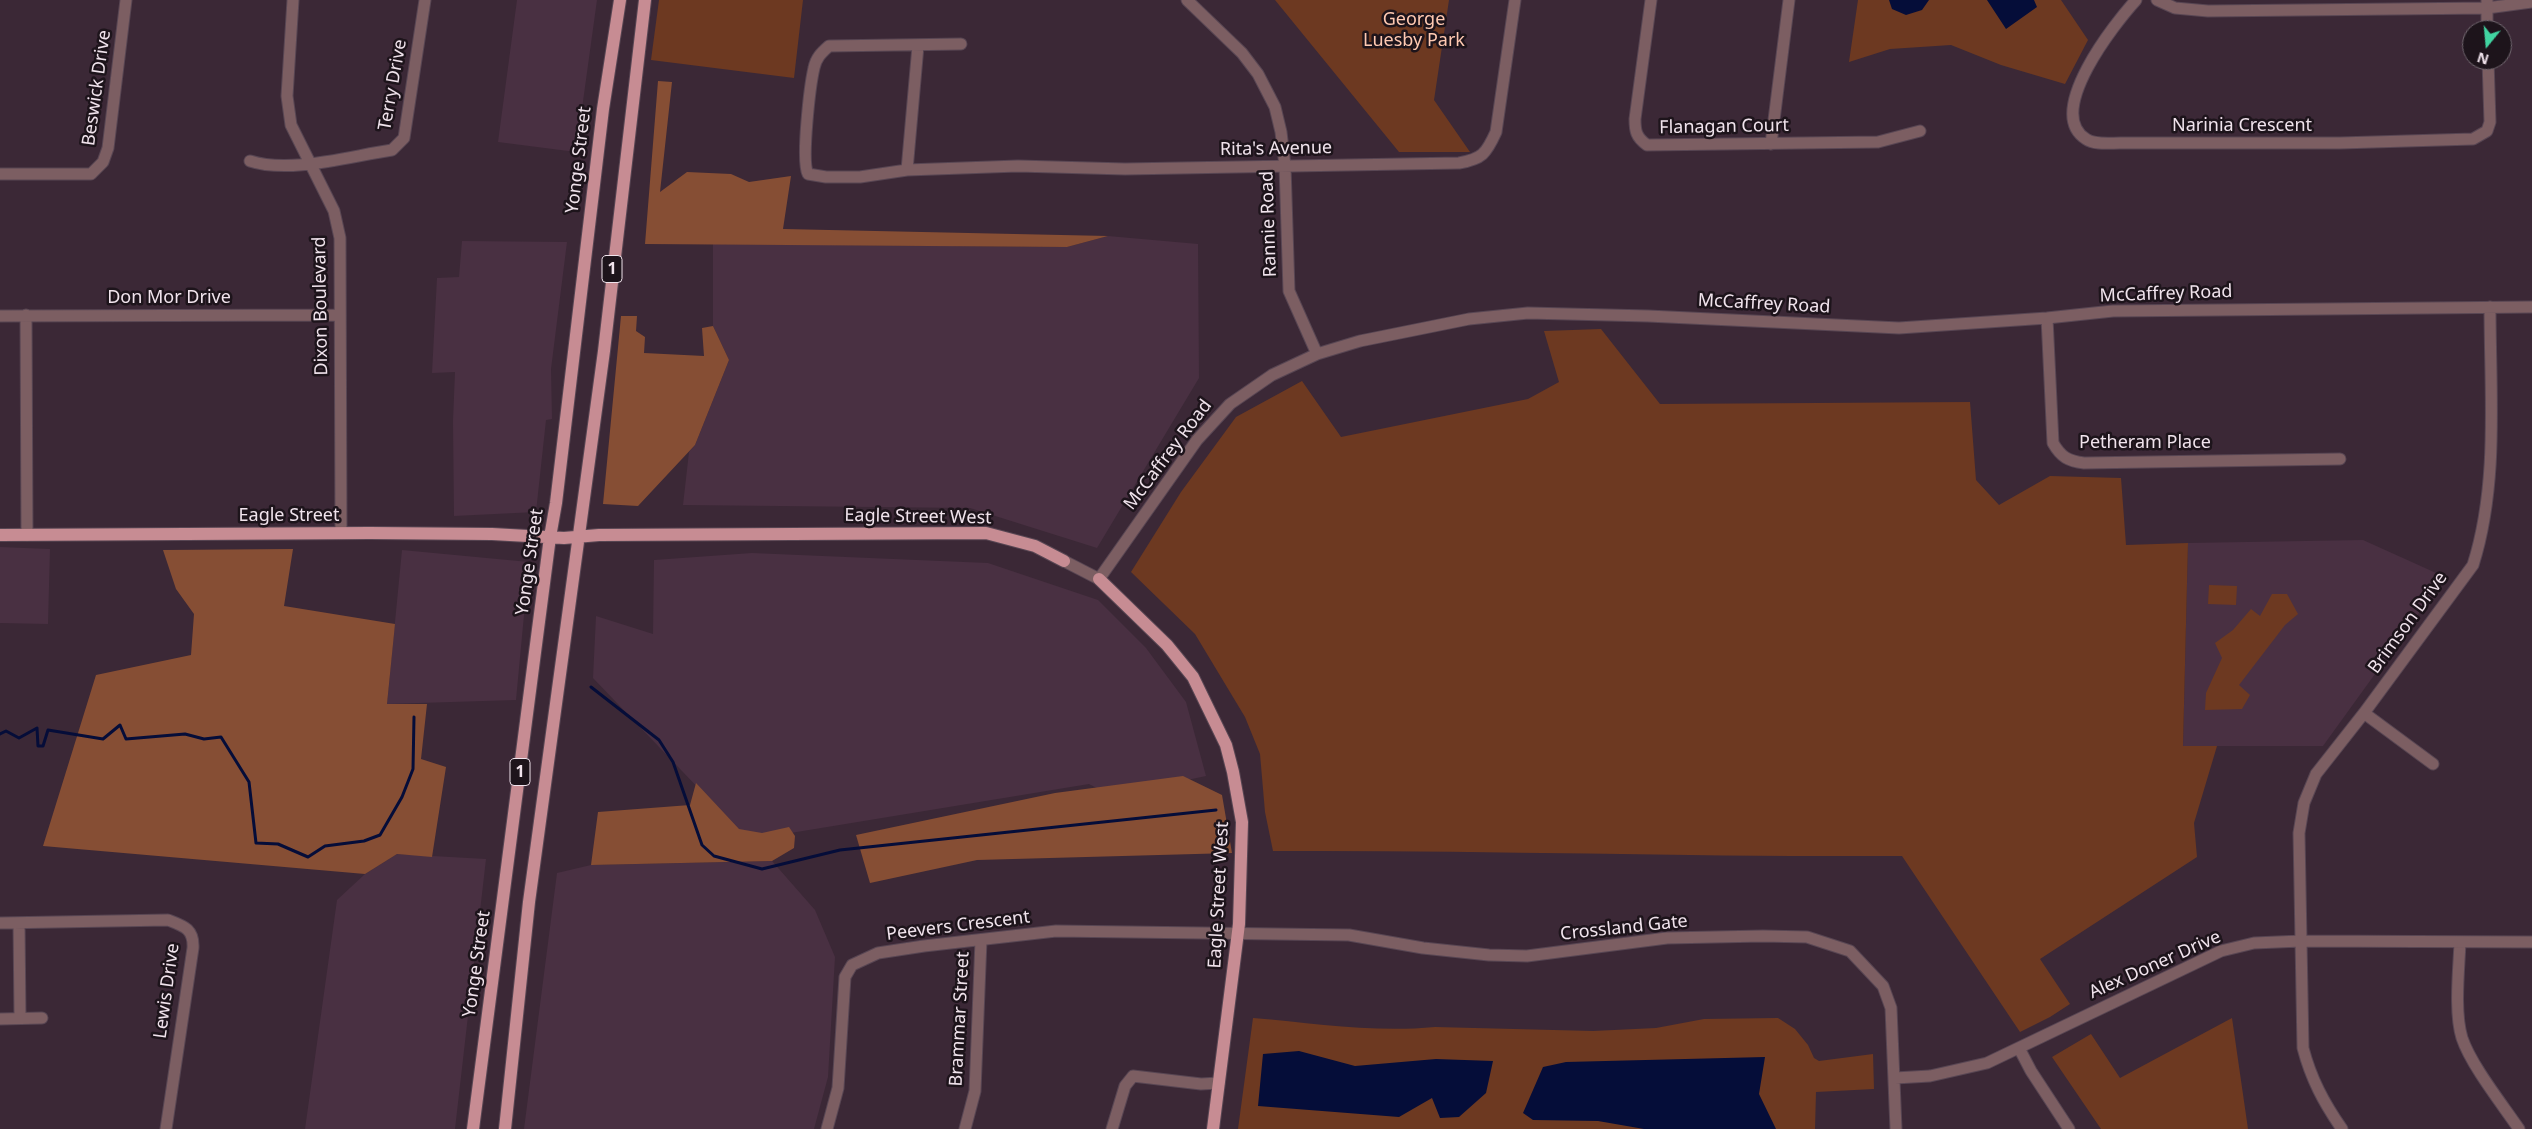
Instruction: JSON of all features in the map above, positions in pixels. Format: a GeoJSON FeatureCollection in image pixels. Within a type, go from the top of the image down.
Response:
{"type":"FeatureCollection","features":[{"type":"Feature","properties":{"kind":"main road","name":"Yonge Street"},"geometry":{"type":"LineString","coordinates":[[473,1129],[556,503],[602,117],[620,0]]}},
{"type":"Feature","properties":{"kind":"main road","name":"1"},"geometry":{"type":"LineString","coordinates":[[505,1129],[529,902],[604,351],[645,0]]}},
{"type":"Feature","properties":{"kind":"main road","name":"Eagle Street"},"geometry":{"type":"LineString","coordinates":[[0,535],[341,533],[492,534],[578,537]]}},
{"type":"Feature","properties":{"kind":"main road","name":"Eagle Street West"},"geometry":{"type":"LineString","coordinates":[[578,537],[619,535],[986,533],[1036,546],[1064,561]]}},
{"type":"Feature","properties":{"kind":"main road","name":"Eagle Street West"},"geometry":{"type":"LineString","coordinates":[[1099,579],[1166,645],[1193,677],[1226,745],[1242,822],[1238,934],[1212,1129]]}},
{"type":"Feature","properties":{"kind":"street","name":"Beswick Drive"},"geometry":{"type":"LineString","coordinates":[[0,174],[91,174],[103,162],[108,148],[126,0]]}},
{"type":"Feature","properties":{"kind":"street","name":"Dixon Boulevard"},"geometry":{"type":"LineString","coordinates":[[293,0],[287,96],[290,125],[334,210],[340,238],[338,315],[341,533]]}},
{"type":"Feature","properties":{"kind":"street","name":"Terry Drive"},"geometry":{"type":"LineString","coordinates":[[250,161],[271,166],[310,163],[392,150],[404,138],[425,0]]}},
{"type":"Feature","properties":{"kind":"street","name":"Rannie Road"},"geometry":{"type":"LineString","coordinates":[[1187,0],[1242,53],[1258,74],[1275,107],[1281,132],[1285,166],[1289,291],[1317,354]]}},
{"type":"Feature","properties":{"kind":"street","name":"Rita's Avenue"},"geometry":{"type":"LineString","coordinates":[[918,46],[829,46],[819,54],[814,68],[804,158],[808,174],[826,177],[860,177],[907,170],[1018,166],[1125,169],[1458,163],[1475,160],[1488,151],[1496,132],[1516,0]]}},
{"type":"Feature","properties":{"kind":"street","name":"Flanagan Court"},"geometry":{"type":"LineString","coordinates":[[1651,0],[1634,119],[1635,132],[1639,139],[1647,145],[1878,142],[1920,130]]}},
{"type":"Feature","properties":{"kind":"street"},"geometry":{"type":"LineString","coordinates":[[1771,144],[1790,0]]}},
{"type":"Feature","properties":{"kind":"street","name":"Narinia Crescent"},"geometry":{"type":"LineString","coordinates":[[2136,0],[2102,43],[2080,79],[2074,117],[2079,133],[2088,140],[2120,143],[2340,143],[2473,139],[2487,131],[2490,122],[2488,70]]}},
{"type":"Feature","properties":{"kind":"street"},"geometry":{"type":"LineString","coordinates":[[2157,0],[2175,8],[2208,11],[2532,2]]}},
{"type":"Feature","properties":{"kind":"street"},"geometry":{"type":"LineString","coordinates":[[2487,4],[2487,20]]}},
{"type":"Feature","properties":{"kind":"street"},"geometry":{"type":"LineString","coordinates":[[907,170],[918,46],[961,44]]}},
{"type":"Feature","properties":{"kind":"street","name":"Brimson Drive"},"geometry":{"type":"LineString","coordinates":[[2342,1129],[2321,1099],[2309,1072],[2303,1048],[2299,834],[2304,803],[2316,774],[2364,713],[2473,565],[2490,483],[2490,307]]}},
{"type":"Feature","properties":{"kind":"street","name":"McCaffrey Road"},"geometry":{"type":"LineString","coordinates":[[1099,579],[1197,440],[1230,404],[1272,375],[1317,354],[1411,329],[1469,319],[1528,313],[1630,315],[1899,328],[2047,318],[2113,311],[2532,307]]}},
{"type":"Feature","properties":{"kind":"street"},"geometry":{"type":"LineString","coordinates":[[26,315],[27,535]]}},
{"type":"Feature","properties":{"kind":"street","name":"Don Mor Drive"},"geometry":{"type":"LineString","coordinates":[[0,316],[338,315]]}},
{"type":"Feature","properties":{"kind":"street","name":"Petheram Place"},"geometry":{"type":"LineString","coordinates":[[2047,318],[2053,443],[2059,453],[2069,461],[2084,463],[2340,458]]}},
{"type":"Feature","properties":{"kind":"street","name":"Eagle Street West"},"geometry":{"type":"LineString","coordinates":[[1064,561],[1099,579]]}},
{"type":"Feature","properties":{"kind":"street"},"geometry":{"type":"LineString","coordinates":[[2364,713],[2433,764]]}},
{"type":"Feature","properties":{"kind":"street","name":"Lewis Drive"},"geometry":{"type":"LineString","coordinates":[[0,923],[168,920],[185,926],[190,931],[193,948],[166,1129]]}},
{"type":"Feature","properties":{"kind":"street"},"geometry":{"type":"LineString","coordinates":[[19,923],[20,1017]]}},
{"type":"Feature","properties":{"kind":"street","name":"Peevers Crescent"},"geometry":{"type":"LineString","coordinates":[[826,1129],[838,1088],[845,977],[852,965],[878,953],[1056,931],[1238,934]]}},
{"type":"Feature","properties":{"kind":"street","name":"Crossland Gate"},"geometry":{"type":"LineString","coordinates":[[1238,934],[1349,935],[1423,948],[1489,955],[1527,956],[1667,938],[1807,937],[1850,952],[1883,986],[1891,1008],[1896,1129]]}},
{"type":"Feature","properties":{"kind":"street","name":"Brammar Street"},"geometry":{"type":"LineString","coordinates":[[965,1129],[975,1091],[981,940]]}},
{"type":"Feature","properties":{"kind":"street","name":"Alex Doner Drive"},"geometry":{"type":"LineString","coordinates":[[1895,1078],[1930,1076],[1987,1063],[2221,951],[2254,943],[2301,941],[2532,942]]}},
{"type":"Feature","properties":{"kind":"street"},"geometry":{"type":"LineString","coordinates":[[2460,942],[2459,1018],[2462,1038],[2473,1059],[2519,1129]]}},
{"type":"Feature","properties":{"kind":"street"},"geometry":{"type":"LineString","coordinates":[[0,1019],[20,1017],[42,1018]]}},
{"type":"Feature","properties":{"kind":"street"},"geometry":{"type":"LineString","coordinates":[[2019,1048],[2031,1071],[2069,1129]]}},
{"type":"Feature","properties":{"kind":"street"},"geometry":{"type":"LineString","coordinates":[[1112,1129],[1125,1086],[1133,1076],[1200,1084],[1219,1083]]}},
{"type":"Feature","properties":{"kind":"shaded area"},"geometry":{"type":"Polygon","coordinates":[[[517,0],[597,0],[576,152],[498,142],[517,0]]]}},
{"type":"Feature","properties":{"kind":"shaded area"},"geometry":{"type":"Polygon","coordinates":[[[1889,0],[1929,0],[1922,10],[1906,15],[1892,9],[1889,0]]]}},
{"type":"Feature","properties":{"kind":"shaded area"},"geometry":{"type":"Polygon","coordinates":[[[1987,0],[2034,0],[2037,7],[2006,29],[1987,0]]]}},
{"type":"Feature","properties":{"kind":"shaded area"},"geometry":{"type":"Polygon","coordinates":[[[658,81],[672,82],[660,192],[687,172],[731,174],[749,182],[791,176],[783,229],[1108,236],[1067,247],[645,244],[658,81]]]}},
{"type":"Feature","properties":{"kind":"shaded area"},"geometry":{"type":"Polygon","coordinates":[[[1108,236],[1198,244],[1199,378],[1097,548],[970,508],[683,505],[689,452],[695,445],[729,360],[713,326],[713,244],[1067,247],[1108,236]]]}},
{"type":"Feature","properties":{"kind":"shaded area"},"geometry":{"type":"Polygon","coordinates":[[[462,241],[567,242],[551,369],[552,419],[546,420],[536,512],[454,516],[453,421],[455,372],[432,373],[437,278],[459,277],[462,241]]]}},
{"type":"Feature","properties":{"kind":"shaded area"},"geometry":{"type":"Polygon","coordinates":[[[621,316],[637,316],[636,331],[645,337],[644,353],[704,356],[702,328],[713,326],[729,360],[695,445],[638,506],[603,504],[621,316]]]}},
{"type":"Feature","properties":{"kind":"shaded area"},"geometry":{"type":"Polygon","coordinates":[[[2363,540],[2445,577],[2323,746],[2183,746],[2188,543],[2363,540]]]}},
{"type":"Feature","properties":{"kind":"shaded area"},"geometry":{"type":"Polygon","coordinates":[[[0,547],[50,549],[48,624],[0,623],[0,547]]]}},
{"type":"Feature","properties":{"kind":"shaded area"},"geometry":{"type":"Polygon","coordinates":[[[293,549],[284,606],[395,624],[387,704],[427,704],[421,759],[446,767],[432,857],[397,854],[365,874],[43,846],[96,675],[191,655],[194,614],[176,589],[163,550],[293,549]]]}},
{"type":"Feature","properties":{"kind":"shaded area"},"geometry":{"type":"Polygon","coordinates":[[[402,550],[529,562],[516,700],[387,704],[402,550]]]}},
{"type":"Feature","properties":{"kind":"shaded area"},"geometry":{"type":"Polygon","coordinates":[[[752,553],[988,563],[1098,600],[1146,648],[1186,702],[1206,776],[1112,796],[1089,784],[748,840],[593,678],[596,616],[653,634],[654,560],[752,553]]]}},
{"type":"Feature","properties":{"kind":"shaded area"},"geometry":{"type":"Polygon","coordinates":[[[1183,776],[1222,795],[1232,853],[977,860],[870,883],[856,835],[1055,793],[1183,776]]]}},
{"type":"Feature","properties":{"kind":"shaded area"},"geometry":{"type":"Polygon","coordinates":[[[696,783],[739,829],[762,833],[789,827],[795,836],[794,848],[772,861],[591,865],[598,812],[690,805],[696,783]]]}},
{"type":"Feature","properties":{"kind":"shaded area"},"geometry":{"type":"Polygon","coordinates":[[[397,854],[486,859],[455,1129],[305,1129],[337,900],[365,874],[397,854]]]}},
{"type":"Feature","properties":{"kind":"shaded area"},"geometry":{"type":"Polygon","coordinates":[[[772,861],[815,910],[835,957],[828,1077],[814,1129],[524,1129],[557,873],[591,865],[772,861]]]}},
{"type":"Feature","properties":{"kind":"shaded area"},"geometry":{"type":"Polygon","coordinates":[[[1299,1051],[1355,1066],[1436,1059],[1493,1061],[1486,1093],[1459,1117],[1440,1118],[1432,1098],[1399,1117],[1258,1106],[1263,1054],[1299,1051]]]}},
{"type":"Feature","properties":{"kind":"shaded area"},"geometry":{"type":"Polygon","coordinates":[[[1765,1057],[1759,1094],[1776,1129],[1644,1129],[1598,1121],[1533,1120],[1523,1113],[1543,1067],[1566,1062],[1765,1057]]]}},
{"type":"Feature","properties":{"kind":"green space"},"geometry":{"type":"Polygon","coordinates":[[[659,0],[803,0],[794,78],[651,60],[659,0]]]}},
{"type":"Feature","properties":{"kind":"green space","name":"George Luesby Park"},"geometry":{"type":"Polygon","coordinates":[[[1275,0],[1449,0],[1434,100],[1470,152],[1399,152],[1275,0]]]}},
{"type":"Feature","properties":{"kind":"green space"},"geometry":{"type":"Polygon","coordinates":[[[1858,0],[2061,0],[2088,40],[2065,84],[2001,65],[1951,45],[1890,49],[1849,62],[1858,0]]]}},
{"type":"Feature","properties":{"kind":"green space"},"geometry":{"type":"Polygon","coordinates":[[[1601,329],[1660,404],[1970,402],[1976,480],[1999,505],[2050,476],[2121,478],[2126,545],[2188,543],[2183,746],[2217,746],[2194,823],[2197,857],[2040,959],[2070,1004],[2050,1017],[2020,1032],[1902,856],[1273,851],[1265,812],[1260,754],[1245,717],[1195,634],[1131,572],[1181,492],[1236,417],[1302,381],[1341,437],[1528,399],[1559,382],[1544,331],[1601,329]]]}},
{"type":"Feature","properties":{"kind":"green space"},"geometry":{"type":"Polygon","coordinates":[[[2209,585],[2237,586],[2236,605],[2208,604],[2209,585]]]}},
{"type":"Feature","properties":{"kind":"green space"},"geometry":{"type":"Polygon","coordinates":[[[2272,594],[2287,594],[2298,614],[2285,625],[2239,685],[2250,695],[2242,709],[2205,710],[2206,693],[2222,658],[2215,643],[2233,630],[2251,609],[2260,616],[2272,594]]]}},
{"type":"Feature","properties":{"kind":"green space"},"geometry":{"type":"Polygon","coordinates":[[[1253,1018],[1389,1029],[1435,1027],[1593,1031],[1656,1028],[1704,1019],[1778,1018],[1795,1029],[1808,1045],[1814,1058],[1819,1061],[1873,1054],[1874,1089],[1816,1092],[1815,1129],[1238,1129],[1253,1018]]]}},
{"type":"Feature","properties":{"kind":"green space"},"geometry":{"type":"Polygon","coordinates":[[[2232,1018],[2248,1129],[2101,1129],[2052,1057],[2091,1034],[2120,1078],[2232,1018]]]}},
{"type":"Feature","properties":{"kind":"waterway"},"geometry":{"type":"LineString","coordinates":[[591,687],[659,740],[673,762],[702,845],[714,856],[762,869],[840,850],[1216,810]]}},
{"type":"Feature","properties":{"kind":"waterway"},"geometry":{"type":"LineString","coordinates":[[0,734],[6,731],[19,738],[37,728],[38,746],[43,746],[48,730],[103,739],[120,725],[126,739],[185,734],[204,739],[221,737],[249,782],[256,843],[278,844],[308,857],[325,846],[364,841],[380,835],[402,797],[413,769],[414,717]]}}]}
